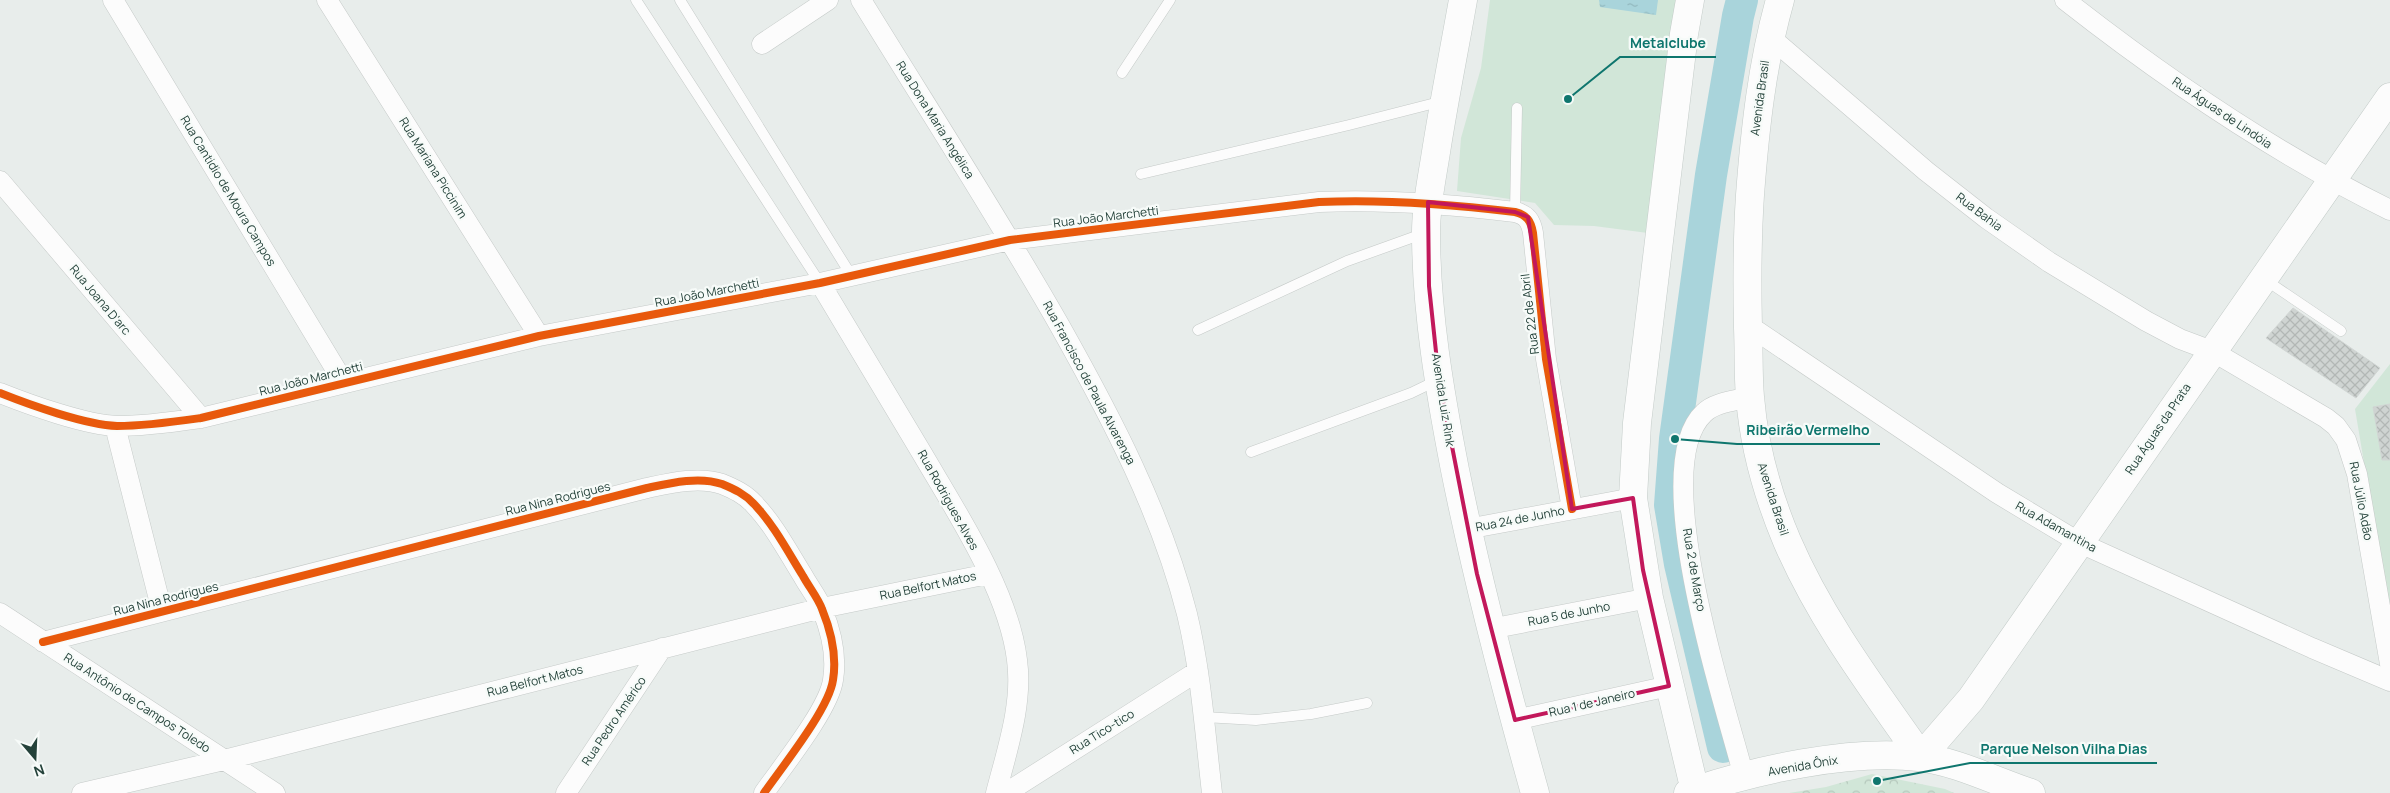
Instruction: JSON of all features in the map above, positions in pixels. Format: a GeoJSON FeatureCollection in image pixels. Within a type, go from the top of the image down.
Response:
{"type":"FeatureCollection","features":[{"type":"Feature","properties":{"kind":"main road","name":"Avenida Luiz Rink"},"geometry":{"type":"LineString","coordinates":[[1463,0],[1444,100],[1428,202],[1426,232],[1439,380],[1467,529],[1490,629],[1535,793]]}},
{"type":"Feature","properties":{"kind":"main road"},"geometry":{"type":"LineString","coordinates":[[1690,0],[1684,34],[1637,423],[1632,498],[1649,598],[1691,792]]}},
{"type":"Feature","properties":{"kind":"main road","name":"Avenida Brasil"},"geometry":{"type":"LineString","coordinates":[[1780,0],[1770,37],[1755,133],[1746,273],[1750,397],[1764,475],[1787,541],[1816,599],[1844,647],[1921,757]]}},
{"type":"Feature","properties":{"kind":"main road","name":"Rua Águas da Prata"},"geometry":{"type":"LineString","coordinates":[[1921,757],[1971,699],[2212,350],[2390,98]]}},
{"type":"Feature","properties":{"kind":"main road","name":"Avenida Ônix"},"geometry":{"type":"LineString","coordinates":[[1691,792],[1744,777],[1836,760],[1884,755],[1921,757]]}},
{"type":"Feature","properties":{"kind":"main road"},"geometry":{"type":"LineString","coordinates":[[1921,757],[1966,770],[2032,793]]}},
{"type":"Feature","properties":{"kind":"street","name":"Rua Cantidio de Moura Campos"},"geometry":{"type":"LineString","coordinates":[[113,0],[344,383]]}},
{"type":"Feature","properties":{"kind":"street","name":"Rua Mariana Piccinim"},"geometry":{"type":"LineString","coordinates":[[327,0],[539,336]]}},
{"type":"Feature","properties":{"kind":"street"},"geometry":{"type":"LineString","coordinates":[[762,44],[828,0]]}},
{"type":"Feature","properties":{"kind":"street","name":"Rua Dona Maria Angélica"},"geometry":{"type":"LineString","coordinates":[[861,0],[1010,240]]}},
{"type":"Feature","properties":{"kind":"street","name":"Rua Águas de Lindóia"},"geometry":{"type":"LineString","coordinates":[[2065,0],[2125,47],[2254,136],[2333,181],[2390,210]]}},
{"type":"Feature","properties":{"kind":"street","name":"Rua Bahia"},"geometry":{"type":"LineString","coordinates":[[1770,37],[1926,171],[1994,224],[2049,262],[2131,313],[2180,339],[2212,350]]}},
{"type":"Feature","properties":{"kind":"street","name":"Rua Joana D'arc"},"geometry":{"type":"LineString","coordinates":[[0,181],[201,418]]}},
{"type":"Feature","properties":{"kind":"street","name":"Rua João Marchetti"},"geometry":{"type":"LineString","coordinates":[[0,393],[38,407],[115,426],[158,424],[201,418],[539,336],[820,283],[1010,240],[1319,202],[1364,200],[1428,202]]}},
{"type":"Feature","properties":{"kind":"street"},"geometry":{"type":"LineString","coordinates":[[1428,202],[1515,212]]}},
{"type":"Feature","properties":{"kind":"street","name":"Rua 22 de Abril"},"geometry":{"type":"LineString","coordinates":[[1515,212],[1528,217],[1532,229],[1546,359],[1572,509]]}},
{"type":"Feature","properties":{"kind":"street","name":"Rua Francisco de Paula Alvarenga"},"geometry":{"type":"LineString","coordinates":[[1010,240],[1097,393],[1128,453],[1167,547],[1187,614],[1198,671],[1212,793]]}},
{"type":"Feature","properties":{"kind":"street","name":"Rua Rodrigues Alves"},"geometry":{"type":"LineString","coordinates":[[820,283],[953,506],[988,574],[1008,623],[1017,660],[1018,692],[1013,727],[996,793]]}},
{"type":"Feature","properties":{"kind":"street","name":"Rua Adamantina"},"geometry":{"type":"LineString","coordinates":[[1748,325],[1997,493],[2080,543],[2312,648],[2390,681]]}},
{"type":"Feature","properties":{"kind":"street","name":"Rua Júlio Adão"},"geometry":{"type":"LineString","coordinates":[[2212,350],[2326,418],[2336,426],[2346,440],[2357,474],[2390,664]]}},
{"type":"Feature","properties":{"kind":"street","name":"Rua 2 de Março"},"geometry":{"type":"LineString","coordinates":[[1744,777],[1695,589],[1687,538],[1684,460],[1693,427],[1704,412],[1719,404],[1750,397]]}},
{"type":"Feature","properties":{"kind":"street"},"geometry":{"type":"LineString","coordinates":[[115,426],[162,611]]}},
{"type":"Feature","properties":{"kind":"street","name":"Rua Nina Rodrigues"},"geometry":{"type":"LineString","coordinates":[[43,642],[647,488],[703,481],[719,483],[732,488],[754,503],[777,535],[822,608],[831,635],[834,659],[833,682],[818,713],[764,793]]}},
{"type":"Feature","properties":{"kind":"street","name":"Rua 24 de Junho"},"geometry":{"type":"LineString","coordinates":[[1467,529],[1632,498]]}},
{"type":"Feature","properties":{"kind":"street","name":"Rua Belfort Matos"},"geometry":{"type":"LineString","coordinates":[[82,793],[224,760],[822,608],[988,574]]}},
{"type":"Feature","properties":{"kind":"street","name":"Rua 5 de Junho"},"geometry":{"type":"LineString","coordinates":[[1490,629],[1649,598]]}},
{"type":"Feature","properties":{"kind":"street","name":"Rua Antônio de Campos Toledo"},"geometry":{"type":"LineString","coordinates":[[0,613],[275,793]]}},
{"type":"Feature","properties":{"kind":"street","name":"Rua Pedro Américo"},"geometry":{"type":"LineString","coordinates":[[566,793],[662,648]]}},
{"type":"Feature","properties":{"kind":"street","name":"Rua Tico-tico"},"geometry":{"type":"LineString","coordinates":[[1006,793],[1198,671]]}},
{"type":"Feature","properties":{"kind":"street","name":"Rua 1 de Janeiro"},"geometry":{"type":"LineString","coordinates":[[1515,720],[1669,686]]}},
{"type":"Feature","properties":{"kind":"lane"},"geometry":{"type":"LineString","coordinates":[[636,0],[820,283]]}},
{"type":"Feature","properties":{"kind":"lane"},"geometry":{"type":"LineString","coordinates":[[680,0],[851,275]]}},
{"type":"Feature","properties":{"kind":"lane"},"geometry":{"type":"LineString","coordinates":[[1122,73],[1170,0]]}},
{"type":"Feature","properties":{"kind":"lane"},"geometry":{"type":"LineString","coordinates":[[1141,174],[1350,125],[1444,100]]}},
{"type":"Feature","properties":{"kind":"lane"},"geometry":{"type":"LineString","coordinates":[[1515,212],[1517,108]]}},
{"type":"Feature","properties":{"kind":"lane"},"geometry":{"type":"LineString","coordinates":[[1198,330],[1347,260],[1426,232]]}},
{"type":"Feature","properties":{"kind":"lane"},"geometry":{"type":"LineString","coordinates":[[2264,278],[2341,330]]}},
{"type":"Feature","properties":{"kind":"lane"},"geometry":{"type":"LineString","coordinates":[[1251,452],[1411,393],[1439,380]]}},
{"type":"Feature","properties":{"kind":"lane"},"geometry":{"type":"LineString","coordinates":[[1204,717],[1256,720],[1312,714],[1367,703]]}},
{"type":"Feature","properties":{"kind":"highlighted area"},"geometry":{"type":"Polygon","coordinates":[[[1428,202],[1515,212],[1528,217],[1572,509],[1633,498],[1643,570],[1669,686],[1515,720],[1477,574],[1439,380],[1429,286],[1428,202]]]}},
{"type":"Feature","properties":{"kind":"green space"},"geometry":{"type":"Polygon","coordinates":[[[1490,0],[1678,0],[1648,233],[1594,226],[1554,225],[1535,203],[1457,191],[1461,138],[1481,68],[1490,0]]]}},
{"type":"Feature","properties":{"kind":"green space"},"geometry":{"type":"Polygon","coordinates":[[[2390,364],[2390,617],[2355,409],[2390,364]]]}},
{"type":"Feature","properties":{"kind":"green space"},"geometry":{"type":"Polygon","coordinates":[[[1872,774],[1945,789],[1954,793],[1789,793],[1826,787],[1872,774]]]}},
{"type":"Feature","properties":{"kind":"water"},"geometry":{"type":"Polygon","coordinates":[[[1599,0],[1658,0],[1656,15],[1600,7],[1599,0]]]}},
{"type":"Feature","properties":{"kind":"building"},"geometry":{"type":"Polygon","coordinates":[[[2293,308],[2380,368],[2356,398],[2266,338],[2293,308]]]}},
{"type":"Feature","properties":{"kind":"building"},"geometry":{"type":"Polygon","coordinates":[[[2390,404],[2390,460],[2382,460],[2373,407],[2390,404]]]}},
{"type":"Feature","properties":{"kind":"waterway"},"geometry":{"type":"LineString","coordinates":[[1723,747],[1680,564],[1670,505],[1675,439],[1711,175],[1742,0]]}},
{"type":"Feature","properties":{"kind":"cycle path"},"geometry":{"type":"LineString","coordinates":[[0,393],[58,414],[104,425],[159,424],[201,418],[539,336],[820,283],[1010,240],[1319,202],[1368,201],[1441,205],[1515,212],[1528,219],[1531,225],[1546,359],[1572,509]]}},
{"type":"Feature","properties":{"kind":"cycle path"},"geometry":{"type":"LineString","coordinates":[[43,642],[647,488],[694,480],[713,482],[735,490],[751,500],[768,521],[818,601],[828,626],[832,644],[834,671],[830,692],[814,722],[764,793]]}},
{"type":"Feature","properties":{"kind":"place","name":"Metalclube"},"geometry":{"type":"Point","coordinates":[1568,99]}},
{"type":"Feature","properties":{"kind":"place","name":"Ribeirão Vermelho"},"geometry":{"type":"Point","coordinates":[1675,439]}},
{"type":"Feature","properties":{"kind":"place","name":"Parque Nelson Vilha Dias"},"geometry":{"type":"Point","coordinates":[1877,781]}}]}
